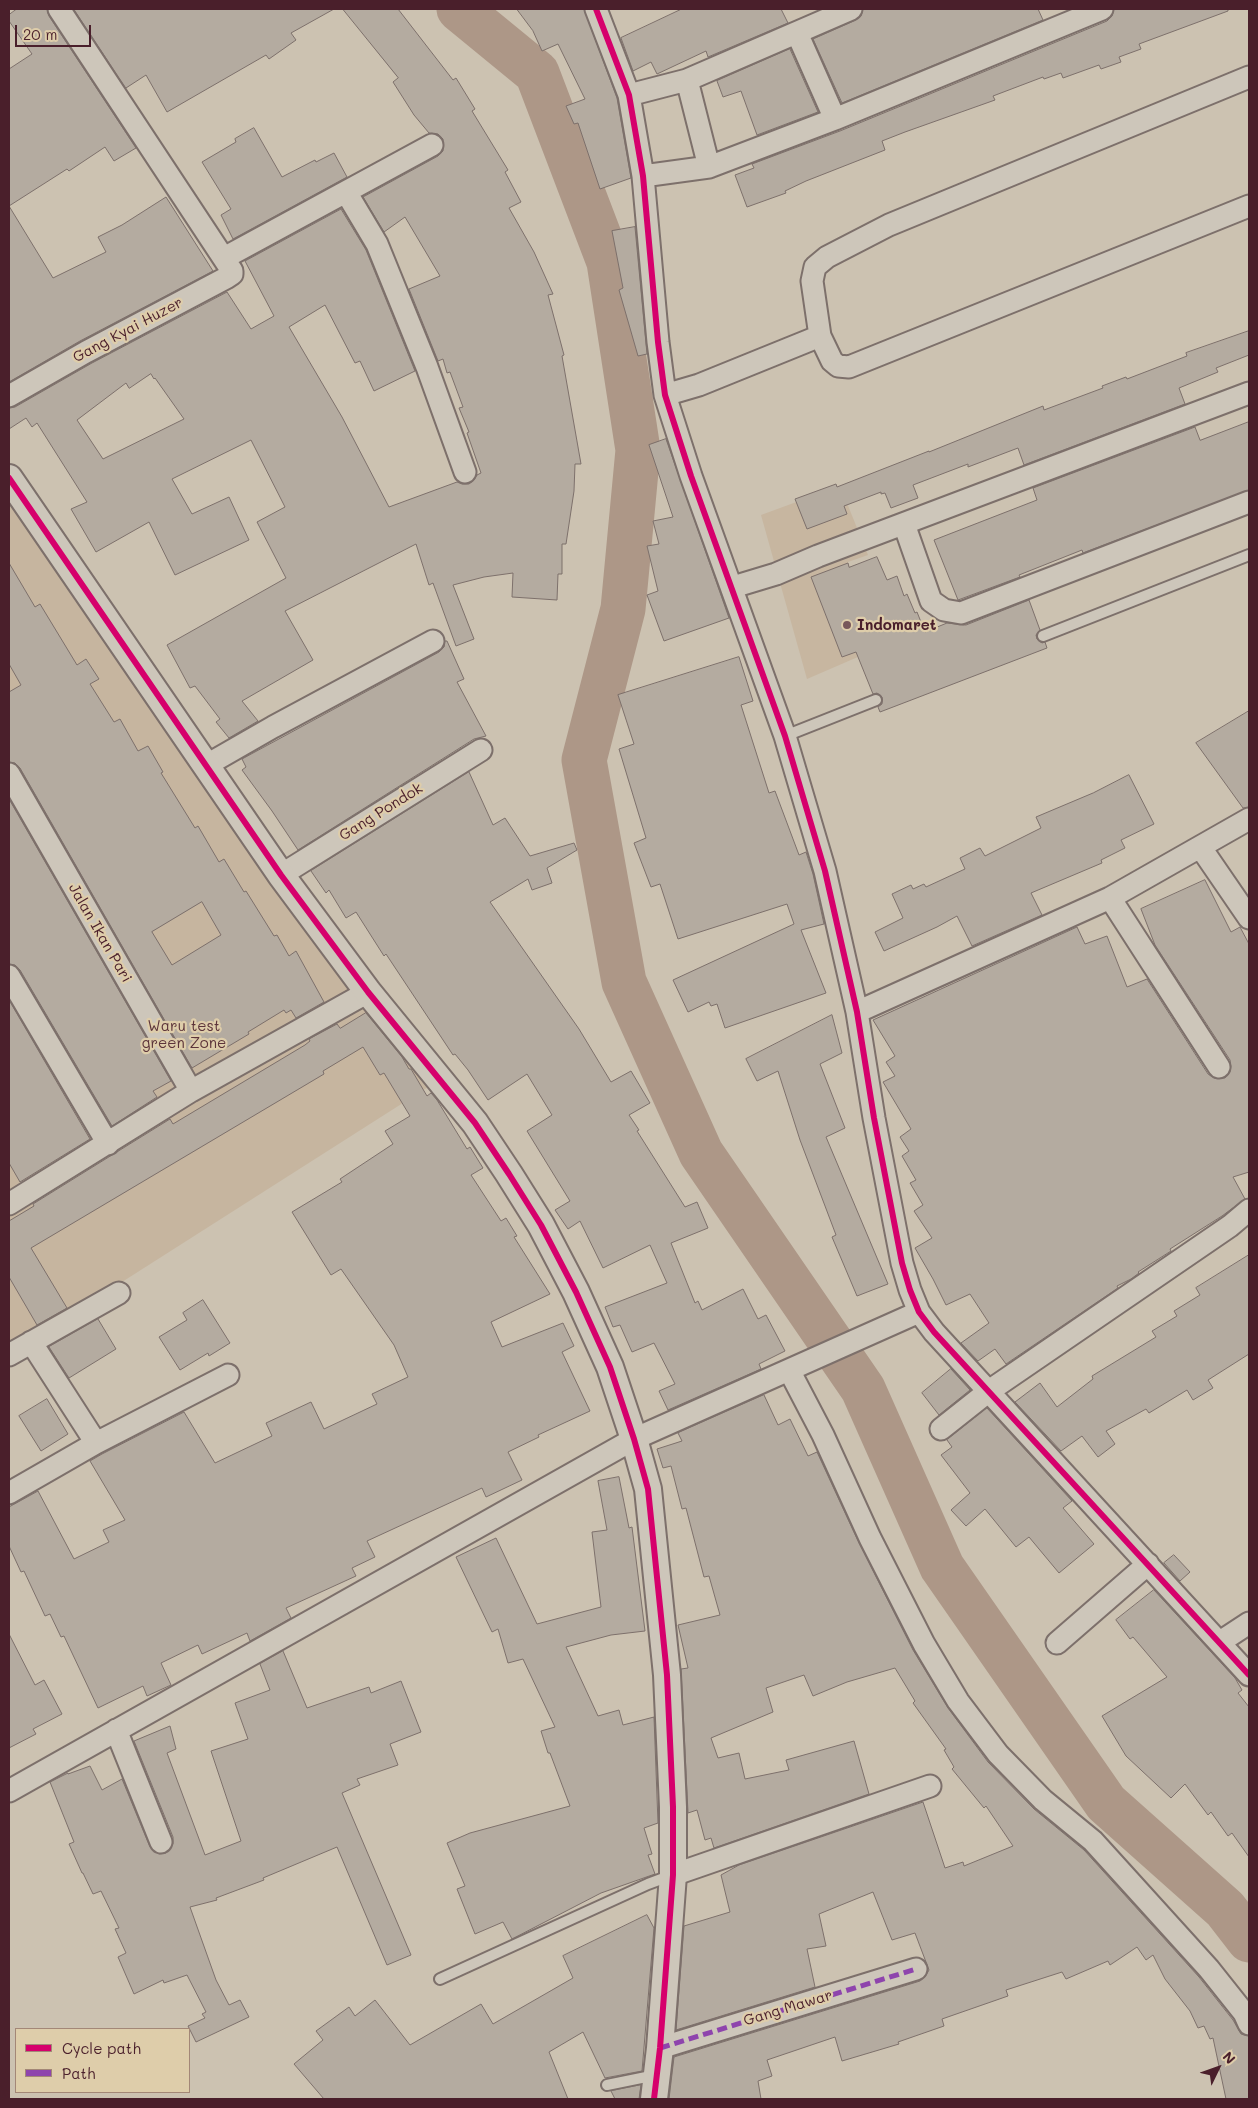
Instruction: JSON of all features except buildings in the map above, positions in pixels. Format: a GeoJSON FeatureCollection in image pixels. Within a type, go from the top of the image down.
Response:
{"type":"FeatureCollection","features":[{"type":"Feature","properties":{"kind":"street"},"geometry":{"type":"LineString","coordinates":[[59,9],[224,258],[432,145]]}},
{"type":"Feature","properties":{"kind":"street"},"geometry":{"type":"LineString","coordinates":[[596,9],[629,96],[643,176],[658,342],[692,476],[738,586],[825,871],[856,1012],[902,1263],[910,1290],[919,1312],[934,1332],[1220,1642],[1247,1666]]}},
{"type":"Feature","properties":{"kind":"street"},"geometry":{"type":"LineString","coordinates":[[629,96],[669,86],[850,9]]}},
{"type":"Feature","properties":{"kind":"street"},"geometry":{"type":"LineString","coordinates":[[643,176],[708,166],[834,119],[1102,9]]}},
{"type":"Feature","properties":{"kind":"street"},"geometry":{"type":"LineString","coordinates":[[797,33],[834,119]]}},
{"type":"Feature","properties":{"kind":"street"},"geometry":{"type":"LineString","coordinates":[[1249,77],[889,225],[827,257],[815,267],[812,281],[820,336],[832,361],[838,366],[849,367],[1249,206]]}},
{"type":"Feature","properties":{"kind":"street"},"geometry":{"type":"LineString","coordinates":[[669,86],[708,166]]}},
{"type":"Feature","properties":{"kind":"street"},"geometry":{"type":"LineString","coordinates":[[346,192],[377,244],[424,359],[466,472]]}},
{"type":"Feature","properties":{"kind":"street","name":"Gang Kyai Huzer"},"geometry":{"type":"LineString","coordinates":[[9,396],[86,352],[230,276],[232,274],[231,267],[224,258]]}},
{"type":"Feature","properties":{"kind":"street"},"geometry":{"type":"LineString","coordinates":[[671,393],[699,385],[820,336]]}},
{"type":"Feature","properties":{"kind":"street"},"geometry":{"type":"LineString","coordinates":[[738,586],[776,574],[1249,393]]}},
{"type":"Feature","properties":{"kind":"street"},"geometry":{"type":"LineString","coordinates":[[9,478],[205,766],[282,875],[368,992],[475,1124],[510,1174],[541,1226],[576,1292],[610,1367],[634,1439],[648,1489],[667,1675],[673,1807],[673,1875],[656,2087]]}},
{"type":"Feature","properties":{"kind":"street"},"geometry":{"type":"LineString","coordinates":[[904,524],[932,600],[944,610],[961,613],[1249,502]]}},
{"type":"Feature","properties":{"kind":"street"},"geometry":{"type":"LineString","coordinates":[[205,766],[273,727],[433,641]]}},
{"type":"Feature","properties":{"kind":"street","name":"Gang Pondok"},"geometry":{"type":"LineString","coordinates":[[282,875],[481,750]]}},
{"type":"Feature","properties":{"kind":"street","name":"Jalan Ikan Pari"},"geometry":{"type":"LineString","coordinates":[[9,774],[192,1091]]}},
{"type":"Feature","properties":{"kind":"street"},"geometry":{"type":"LineString","coordinates":[[856,1012],[1110,898],[1201,848],[1249,818]]}},
{"type":"Feature","properties":{"kind":"street"},"geometry":{"type":"LineString","coordinates":[[1201,848],[1249,918]]}},
{"type":"Feature","properties":{"kind":"street"},"geometry":{"type":"LineString","coordinates":[[1110,898],[1219,1067]]}},
{"type":"Feature","properties":{"kind":"street"},"geometry":{"type":"LineString","coordinates":[[9,976],[108,1144]]}},
{"type":"Feature","properties":{"kind":"street"},"geometry":{"type":"LineString","coordinates":[[10,1200],[108,1144],[192,1091],[368,992]]}},
{"type":"Feature","properties":{"kind":"street"},"geometry":{"type":"LineString","coordinates":[[941,1429],[990,1391],[1230,1226],[1249,1210]]}},
{"type":"Feature","properties":{"kind":"street"},"geometry":{"type":"LineString","coordinates":[[9,1355],[119,1294]]}},
{"type":"Feature","properties":{"kind":"street"},"geometry":{"type":"LineString","coordinates":[[9,1791],[634,1439],[919,1312]]}},
{"type":"Feature","properties":{"kind":"street"},"geometry":{"type":"LineString","coordinates":[[31,1342],[96,1443]]}},
{"type":"Feature","properties":{"kind":"street"},"geometry":{"type":"LineString","coordinates":[[798,1366],[823,1435],[870,1538],[924,1644],[958,1702],[998,1754],[1043,1800],[1093,1841],[1210,1969],[1244,2013],[1249,2024]]}},
{"type":"Feature","properties":{"kind":"street"},"geometry":{"type":"LineString","coordinates":[[9,1493],[96,1443],[228,1375]]}},
{"type":"Feature","properties":{"kind":"street"},"geometry":{"type":"LineString","coordinates":[[1058,1643],[1148,1564]]}},
{"type":"Feature","properties":{"kind":"street"},"geometry":{"type":"LineString","coordinates":[[1220,1642],[1249,1623]]}},
{"type":"Feature","properties":{"kind":"street"},"geometry":{"type":"LineString","coordinates":[[116,1730],[161,1842]]}},
{"type":"Feature","properties":{"kind":"street"},"geometry":{"type":"LineString","coordinates":[[673,1875],[930,1786]]}},
{"type":"Feature","properties":{"kind":"street","name":"Gang Mawar"},"geometry":{"type":"LineString","coordinates":[[660,2048],[916,1969]]}},
{"type":"Feature","properties":{"kind":"lane"},"geometry":{"type":"LineString","coordinates":[[1043,636],[1249,555]]}},
{"type":"Feature","properties":{"kind":"lane"},"geometry":{"type":"LineString","coordinates":[[785,736],[876,700]]}},
{"type":"Feature","properties":{"kind":"lane"},"geometry":{"type":"LineString","coordinates":[[440,1979],[648,1884],[673,1875]]}},
{"type":"Feature","properties":{"kind":"lane"},"geometry":{"type":"LineString","coordinates":[[607,2084],[656,2087]]}},
{"type":"Feature","properties":{"kind":"shaded area"},"geometry":{"type":"Polygon","coordinates":[[[840,486],[868,555],[848,562],[874,650],[807,679],[761,515],[840,486]]]}},
{"type":"Feature","properties":{"kind":"green space","name":"Waru test green Zone"},"geometry":{"type":"Polygon","coordinates":[[[9,478],[439,1080],[9,1354],[9,478]]]}},
{"type":"Feature","properties":{"kind":"waterway"},"geometry":{"type":"LineString","coordinates":[[459,9],[537,73],[609,262],[638,450],[623,609],[584,760],[624,982],[701,1153],[863,1389],[942,1567],[1106,1803],[1225,1909],[1249,1940]]}},
{"type":"Feature","properties":{"kind":"marked path"},"geometry":{"type":"LineString","coordinates":[[660,2048],[916,1969]]}},
{"type":"Feature","properties":{"kind":"cycle path"},"geometry":{"type":"LineString","coordinates":[[596,9],[629,95],[643,176],[658,342],[665,395],[691,476],[785,736],[825,871],[857,1012],[874,1118],[902,1263],[910,1290],[919,1312],[934,1332],[1249,1675]]}},
{"type":"Feature","properties":{"kind":"cycle path"},"geometry":{"type":"LineString","coordinates":[[9,478],[281,875],[368,992],[475,1123],[541,1225],[576,1292],[610,1367],[634,1439],[648,1489],[667,1675],[673,1807],[673,1875],[660,2048],[654,2099]]}},
{"type":"Feature","properties":{"kind":"place","name":"Indomaret"},"geometry":{"type":"Point","coordinates":[847,625]}}]}
